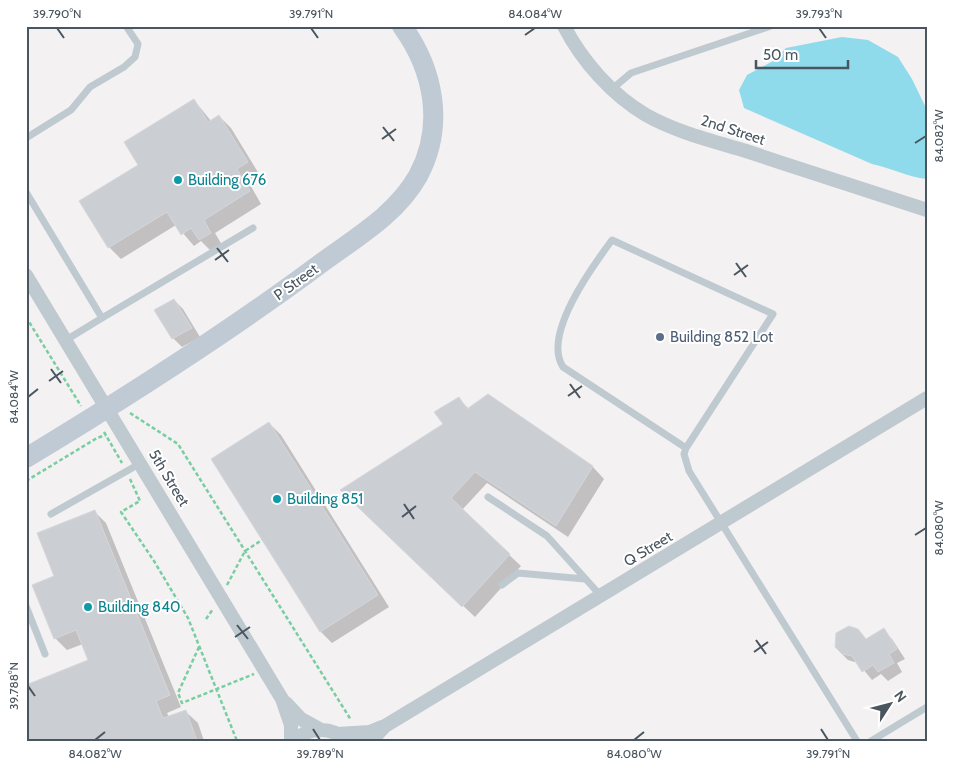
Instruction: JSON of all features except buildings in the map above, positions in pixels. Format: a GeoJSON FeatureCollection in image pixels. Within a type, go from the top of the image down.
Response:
{"type":"FeatureCollection","features":[{"type":"Feature","properties":{"kind":"street","name":"P Street"},"geometry":{"type":"LineString","coordinates":[[26,458],[108,408],[274,298],[378,221],[402,200],[424,164],[432,137],[433,111],[431,87],[424,63],[402,26]]}},
{"type":"Feature","properties":{"kind":"street","name":"2nd Street"},"geometry":{"type":"LineString","coordinates":[[564,26],[580,52],[612,89],[645,114],[663,123],[927,210]]}},
{"type":"Feature","properties":{"kind":"street","name":"5th Street"},"geometry":{"type":"LineString","coordinates":[[26,275],[282,699],[291,725],[292,741]]}},
{"type":"Feature","properties":{"kind":"street","name":"Q Street"},"geometry":{"type":"LineString","coordinates":[[342,737],[370,732],[385,726],[926,401]]}},
{"type":"Feature","properties":{"kind":"street","name":"5th Street"},"geometry":{"type":"LineString","coordinates":[[282,699],[301,719],[320,730],[342,737]]}},
{"type":"Feature","properties":{"kind":"street","name":"Q Street"},"geometry":{"type":"LineString","coordinates":[[371,741],[385,726]]}},
{"type":"Feature","properties":{"kind":"street"},"geometry":{"type":"LineString","coordinates":[[292,741],[307,732],[320,730]]}},
{"type":"Feature","properties":{"kind":"lane"},"geometry":{"type":"LineString","coordinates":[[26,138],[71,110],[90,87],[124,67],[135,57],[138,44],[126,26]]}},
{"type":"Feature","properties":{"kind":"lane"},"geometry":{"type":"LineString","coordinates":[[612,89],[631,73],[771,26]]}},
{"type":"Feature","properties":{"kind":"lane"},"geometry":{"type":"LineString","coordinates":[[26,192],[102,318]]}},
{"type":"Feature","properties":{"kind":"lane"},"geometry":{"type":"LineString","coordinates":[[66,340],[253,228]]}},
{"type":"Feature","properties":{"kind":"lane"},"geometry":{"type":"LineString","coordinates":[[686,448],[563,367],[558,358],[557,344],[565,319],[584,279],[612,240],[773,314],[686,448],[684,454],[689,470],[720,524],[857,741]]}},
{"type":"Feature","properties":{"kind":"lane"},"geometry":{"type":"LineString","coordinates":[[51,514],[141,463]]}},
{"type":"Feature","properties":{"kind":"lane"},"geometry":{"type":"LineString","coordinates":[[488,497],[547,536],[601,596]]}},
{"type":"Feature","properties":{"kind":"lane"},"geometry":{"type":"LineString","coordinates":[[502,585],[518,573],[585,579]]}},
{"type":"Feature","properties":{"kind":"lane"},"geometry":{"type":"LineString","coordinates":[[26,606],[45,654]]}},
{"type":"Feature","properties":{"kind":"lane"},"geometry":{"type":"LineString","coordinates":[[871,741],[927,707]]}},
{"type":"Feature","properties":{"kind":"path"},"geometry":{"type":"LineString","coordinates":[[26,318],[81,406]]}},
{"type":"Feature","properties":{"kind":"path"},"geometry":{"type":"LineString","coordinates":[[130,412],[178,444],[352,722]]}},
{"type":"Feature","properties":{"kind":"path"},"geometry":{"type":"LineString","coordinates":[[26,481],[105,434],[127,472],[140,501],[121,512],[154,561],[188,618],[237,741]]}},
{"type":"Feature","properties":{"kind":"path"},"geometry":{"type":"LineString","coordinates":[[245,551],[262,540]]}},
{"type":"Feature","properties":{"kind":"path"},"geometry":{"type":"LineString","coordinates":[[199,647],[178,693],[182,703],[265,670]]}},
{"type":"Feature","properties":{"kind":"water"},"geometry":{"type":"Polygon","coordinates":[[[842,37],[868,40],[898,57],[912,79],[927,110],[927,179],[872,164],[744,108],[739,90],[747,75],[773,61],[786,48],[842,37]]]}},
{"type":"Feature","properties":{"kind":"place","name":"Building 676"},"geometry":{"type":"Point","coordinates":[178,180]}},
{"type":"Feature","properties":{"kind":"place","name":"Building 852 Lot"},"geometry":{"type":"Point","coordinates":[660,337]}},
{"type":"Feature","properties":{"kind":"place","name":"Building 851"},"geometry":{"type":"Point","coordinates":[277,499]}},
{"type":"Feature","properties":{"kind":"place","name":"Building 840"},"geometry":{"type":"Point","coordinates":[88,607]}}]}
